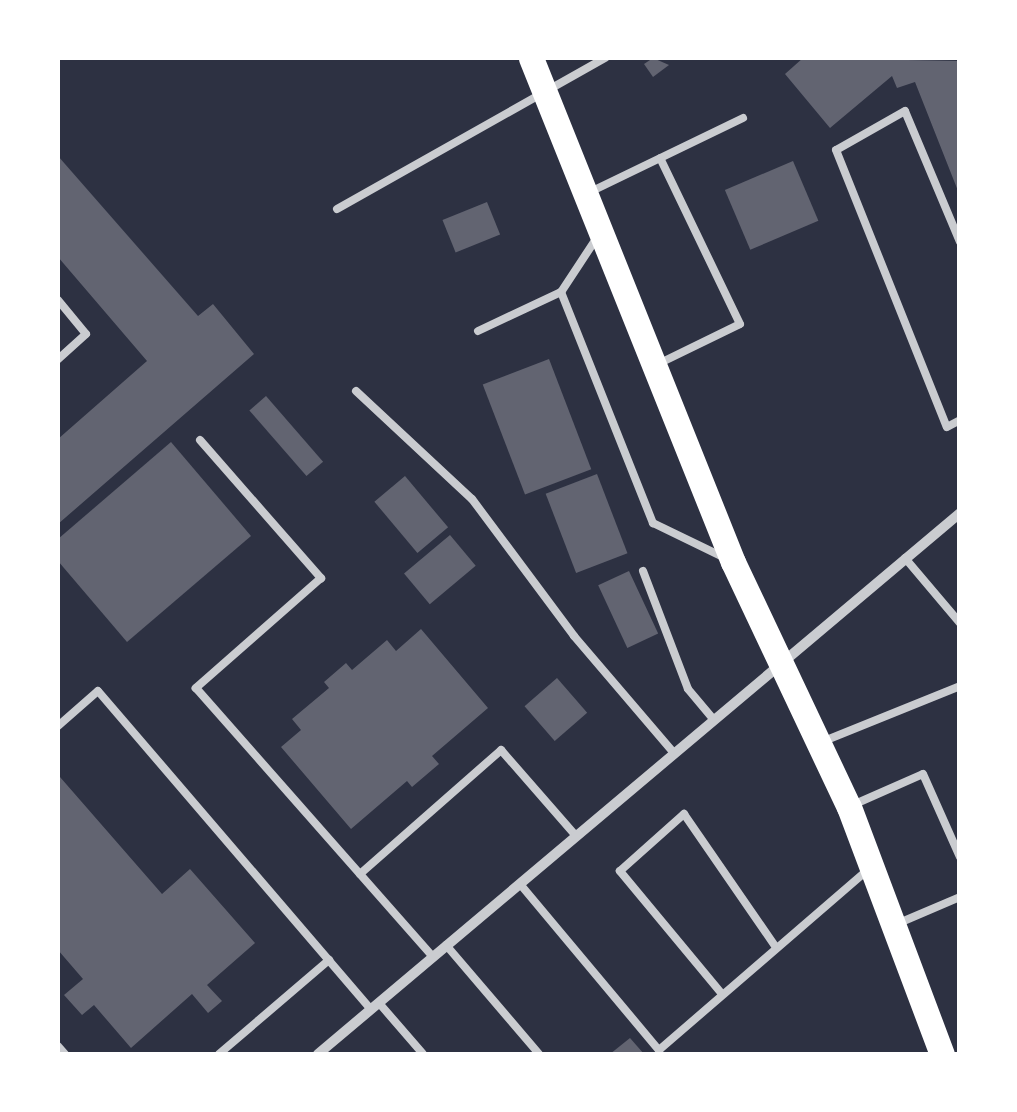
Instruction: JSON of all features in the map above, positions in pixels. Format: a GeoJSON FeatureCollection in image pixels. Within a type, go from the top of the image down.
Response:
{"type":"FeatureCollection","features":[{"type":"Feature","properties":{"kind":"main road"},"geometry":{"type":"LineString","coordinates":[[531,58],[734,562],[850,807],[942,1054]]}},
{"type":"Feature","properties":{"kind":"street"},"geometry":{"type":"LineString","coordinates":[[323,1053],[960,513]]}},
{"type":"Feature","properties":{"kind":"lane"},"geometry":{"type":"LineString","coordinates":[[337,209],[544,88],[605,58]]}},
{"type":"Feature","properties":{"kind":"lane"},"geometry":{"type":"LineString","coordinates":[[960,242],[904,111],[836,150],[947,427],[960,420]]}},
{"type":"Feature","properties":{"kind":"lane"},"geometry":{"type":"LineString","coordinates":[[586,194],[743,118]]}},
{"type":"Feature","properties":{"kind":"lane"},"geometry":{"type":"LineString","coordinates":[[654,366],[740,324],[660,158]]}},
{"type":"Feature","properties":{"kind":"lane"},"geometry":{"type":"LineString","coordinates":[[478,331],[561,292],[602,232]]}},
{"type":"Feature","properties":{"kind":"lane"},"geometry":{"type":"LineString","coordinates":[[561,292],[654,523],[734,562]]}},
{"type":"Feature","properties":{"kind":"lane"},"geometry":{"type":"LineString","coordinates":[[58,300],[86,334],[58,360]]}},
{"type":"Feature","properties":{"kind":"lane"},"geometry":{"type":"LineString","coordinates":[[356,391],[472,499],[574,636],[674,753]]}},
{"type":"Feature","properties":{"kind":"lane"},"geometry":{"type":"LineString","coordinates":[[200,440],[321,578],[196,688],[433,957]]}},
{"type":"Feature","properties":{"kind":"lane"},"geometry":{"type":"LineString","coordinates":[[905,558],[960,623]]}},
{"type":"Feature","properties":{"kind":"lane"},"geometry":{"type":"LineString","coordinates":[[644,571],[688,689],[714,720]]}},
{"type":"Feature","properties":{"kind":"lane"},"geometry":{"type":"LineString","coordinates":[[820,743],[960,686]]}},
{"type":"Feature","properties":{"kind":"lane"},"geometry":{"type":"LineString","coordinates":[[58,726],[98,691],[329,960],[423,1054]]}},
{"type":"Feature","properties":{"kind":"lane"},"geometry":{"type":"LineString","coordinates":[[360,874],[501,750],[576,836]]}},
{"type":"Feature","properties":{"kind":"lane"},"geometry":{"type":"LineString","coordinates":[[850,807],[923,774],[960,858]]}},
{"type":"Feature","properties":{"kind":"lane"},"geometry":{"type":"LineString","coordinates":[[722,994],[620,871],[684,814],[775,946]]}},
{"type":"Feature","properties":{"kind":"lane"},"geometry":{"type":"LineString","coordinates":[[520,884],[659,1050],[775,946],[872,867]]}},
{"type":"Feature","properties":{"kind":"lane"},"geometry":{"type":"LineString","coordinates":[[894,925],[960,897]]}},
{"type":"Feature","properties":{"kind":"lane"},"geometry":{"type":"LineString","coordinates":[[446,946],[539,1054]]}},
{"type":"Feature","properties":{"kind":"lane"},"geometry":{"type":"LineString","coordinates":[[219,1054],[329,960]]}},
{"type":"Feature","properties":{"kind":"lane"},"geometry":{"type":"LineString","coordinates":[[58,1046],[65,1054]]}},
{"type":"Feature","properties":{"kind":"building"},"geometry":{"type":"Polygon","coordinates":[[[653,58],[669,65],[653,77],[644,64],[653,58]]]}},
{"type":"Feature","properties":{"kind":"building"},"geometry":{"type":"Polygon","coordinates":[[[803,58],[960,61],[960,196],[915,82],[897,88],[892,76],[830,128],[785,74],[803,58]]]}},
{"type":"Feature","properties":{"kind":"building"},"geometry":{"type":"Polygon","coordinates":[[[58,156],[198,316],[213,304],[254,354],[58,524],[58,439],[147,361],[58,257],[58,156]]]}},
{"type":"Feature","properties":{"kind":"building"},"geometry":{"type":"Polygon","coordinates":[[[793,161],[818,221],[750,250],[725,190],[793,161]]]}},
{"type":"Feature","properties":{"kind":"building"},"geometry":{"type":"Polygon","coordinates":[[[487,202],[500,234],[456,252],[442,220],[487,202]]]}},
{"type":"Feature","properties":{"kind":"building"},"geometry":{"type":"Polygon","coordinates":[[[549,359],[591,469],[525,495],[483,384],[549,359]]]}},
{"type":"Feature","properties":{"kind":"building"},"geometry":{"type":"Polygon","coordinates":[[[266,396],[323,462],[306,476],[249,410],[266,396]]]}},
{"type":"Feature","properties":{"kind":"building"},"geometry":{"type":"Polygon","coordinates":[[[171,442],[251,536],[127,642],[58,561],[58,539],[171,442]]]}},
{"type":"Feature","properties":{"kind":"building"},"geometry":{"type":"Polygon","coordinates":[[[597,474],[627,553],[576,573],[546,494],[597,474]]]}},
{"type":"Feature","properties":{"kind":"building"},"geometry":{"type":"Polygon","coordinates":[[[405,476],[448,527],[417,553],[374,502],[405,476]]]}},
{"type":"Feature","properties":{"kind":"building"},"geometry":{"type":"Polygon","coordinates":[[[450,535],[476,566],[430,604],[404,574],[450,535]]]}},
{"type":"Feature","properties":{"kind":"building"},"geometry":{"type":"Polygon","coordinates":[[[629,571],[658,634],[627,648],[598,585],[629,571]]]}},
{"type":"Feature","properties":{"kind":"building"},"geometry":{"type":"Polygon","coordinates":[[[421,629],[488,708],[432,756],[439,764],[412,787],[407,781],[351,829],[281,747],[301,730],[292,719],[329,688],[324,682],[346,663],[352,670],[387,640],[396,651],[421,629]]]}},
{"type":"Feature","properties":{"kind":"building"},"geometry":{"type":"Polygon","coordinates":[[[557,678],[587,713],[555,741],[525,706],[557,678]]]}},
{"type":"Feature","properties":{"kind":"building"},"geometry":{"type":"Polygon","coordinates":[[[60,777],[162,894],[190,869],[255,943],[207,985],[222,1001],[208,1013],[192,994],[131,1048],[94,1005],[82,1015],[64,995],[83,979],[58,950],[60,777]]]}},
{"type":"Feature","properties":{"kind":"building"},"geometry":{"type":"Polygon","coordinates":[[[630,1038],[644,1054],[610,1054],[630,1038]]]}}]}
